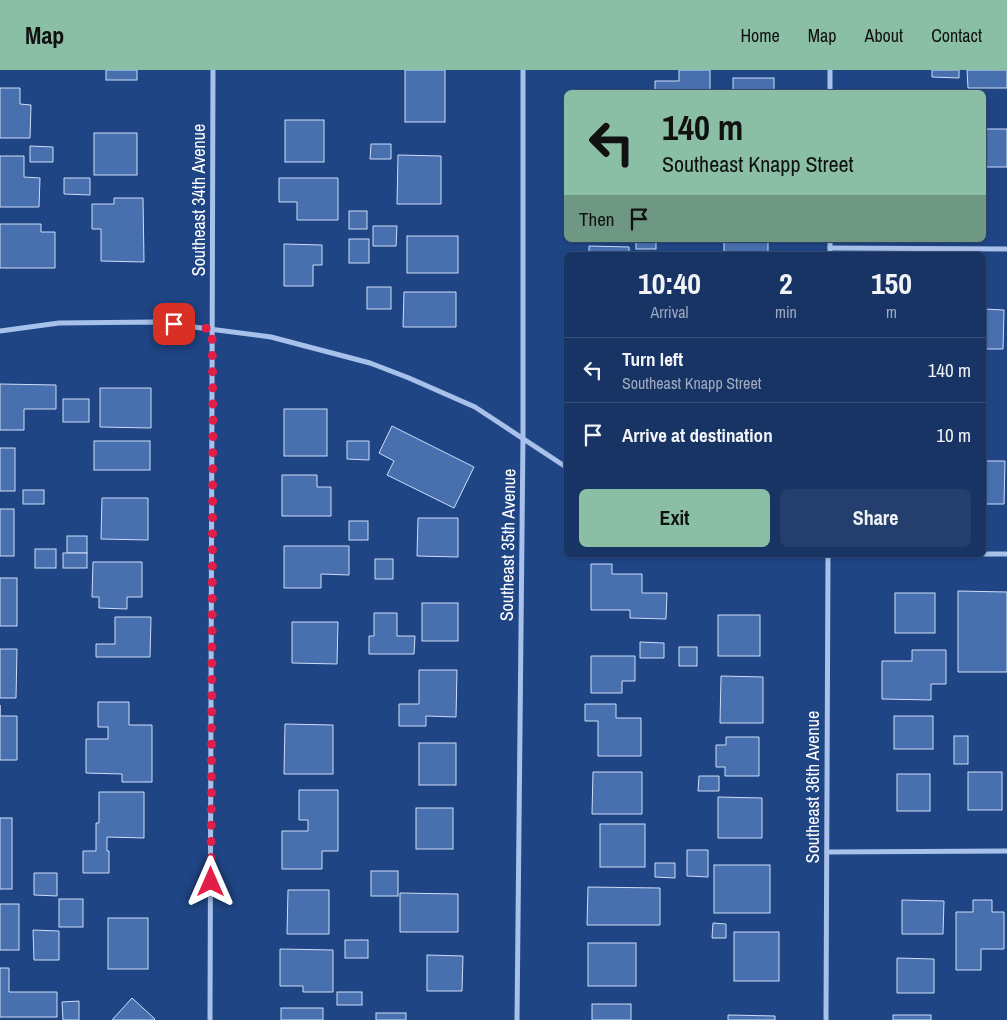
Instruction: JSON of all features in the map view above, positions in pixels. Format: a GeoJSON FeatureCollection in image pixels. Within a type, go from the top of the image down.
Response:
{"type":"FeatureCollection","features":[{"type":"Feature","properties":{"kind":"street","name":"Southeast 34th Avenue"},"geometry":{"type":"LineString","coordinates":[[210,1020],[214,70]]}},
{"type":"Feature","properties":{"kind":"street","name":"Southeast 35th Avenue"},"geometry":{"type":"LineString","coordinates":[[517,1020],[523,437],[523,70]]}},
{"type":"Feature","properties":{"kind":"street"},"geometry":{"type":"LineString","coordinates":[[830,70],[830,90]]}},
{"type":"Feature","properties":{"kind":"street"},"geometry":{"type":"LineString","coordinates":[[830,242],[830,252]]}},
{"type":"Feature","properties":{"kind":"street"},"geometry":{"type":"LineString","coordinates":[[830,248],[1007,249]]}},
{"type":"Feature","properties":{"kind":"street"},"geometry":{"type":"LineString","coordinates":[[0,331],[59,323],[154,322],[272,337],[370,363],[409,378],[474,407],[523,437],[564,466]]}},
{"type":"Feature","properties":{"kind":"street"},"geometry":{"type":"LineString","coordinates":[[986,554],[1007,554]]}},
{"type":"Feature","properties":{"kind":"street","name":"Southeast 36th Avenue"},"geometry":{"type":"LineString","coordinates":[[826,1020],[828,557]]}},
{"type":"Feature","properties":{"kind":"street"},"geometry":{"type":"LineString","coordinates":[[827,852],[1007,851]]}},
{"type":"Feature","properties":{"kind":"building"},"geometry":{"type":"Polygon","coordinates":[[[106,70],[137,70],[137,80],[106,80],[106,70]]]}},
{"type":"Feature","properties":{"kind":"building"},"geometry":{"type":"Polygon","coordinates":[[[405,70],[445,70],[445,122],[405,122],[405,70]]]}},
{"type":"Feature","properties":{"kind":"building"},"geometry":{"type":"Polygon","coordinates":[[[679,70],[710,70],[710,90],[655,90],[655,81],[679,81],[679,70]]]}},
{"type":"Feature","properties":{"kind":"building"},"geometry":{"type":"Polygon","coordinates":[[[932,70],[959,70],[959,78],[932,77],[932,70]]]}},
{"type":"Feature","properties":{"kind":"building"},"geometry":{"type":"Polygon","coordinates":[[[967,70],[1007,70],[1007,88],[968,88],[967,70]]]}},
{"type":"Feature","properties":{"kind":"building"},"geometry":{"type":"Polygon","coordinates":[[[733,78],[774,78],[774,90],[733,90],[733,78]]]}},
{"type":"Feature","properties":{"kind":"building"},"geometry":{"type":"Polygon","coordinates":[[[0,88],[20,88],[20,104],[31,105],[30,138],[0,138],[0,88]]]}},
{"type":"Feature","properties":{"kind":"building"},"geometry":{"type":"Polygon","coordinates":[[[285,120],[324,120],[324,162],[285,162],[285,120]]]}},
{"type":"Feature","properties":{"kind":"building"},"geometry":{"type":"Polygon","coordinates":[[[986,129],[1007,129],[1007,167],[986,167],[986,129]]]}},
{"type":"Feature","properties":{"kind":"building"},"geometry":{"type":"Polygon","coordinates":[[[94,133],[137,133],[137,175],[94,175],[94,133]]]}},
{"type":"Feature","properties":{"kind":"building"},"geometry":{"type":"Polygon","coordinates":[[[371,144],[391,144],[391,159],[370,159],[371,144]]]}},
{"type":"Feature","properties":{"kind":"building"},"geometry":{"type":"Polygon","coordinates":[[[30,146],[53,147],[53,162],[30,162],[30,146]]]}},
{"type":"Feature","properties":{"kind":"building"},"geometry":{"type":"Polygon","coordinates":[[[398,155],[441,156],[441,204],[397,204],[398,155]]]}},
{"type":"Feature","properties":{"kind":"building"},"geometry":{"type":"Polygon","coordinates":[[[0,156],[24,156],[24,177],[40,178],[39,207],[0,207],[0,156]]]}},
{"type":"Feature","properties":{"kind":"building"},"geometry":{"type":"Polygon","coordinates":[[[64,178],[90,178],[90,195],[64,194],[64,178]]]}},
{"type":"Feature","properties":{"kind":"building"},"geometry":{"type":"Polygon","coordinates":[[[279,178],[338,178],[338,220],[297,220],[297,202],[279,202],[279,178]]]}},
{"type":"Feature","properties":{"kind":"building"},"geometry":{"type":"Polygon","coordinates":[[[114,198],[143,198],[144,262],[101,261],[101,229],[92,229],[92,204],[114,204],[114,198]]]}},
{"type":"Feature","properties":{"kind":"building"},"geometry":{"type":"Polygon","coordinates":[[[349,211],[367,211],[367,229],[349,229],[349,211]]]}},
{"type":"Feature","properties":{"kind":"building"},"geometry":{"type":"Polygon","coordinates":[[[0,224],[41,224],[41,232],[55,232],[55,268],[0,268],[0,224]]]}},
{"type":"Feature","properties":{"kind":"building"},"geometry":{"type":"Polygon","coordinates":[[[373,226],[397,226],[396,246],[373,246],[373,226]]]}},
{"type":"Feature","properties":{"kind":"building"},"geometry":{"type":"Polygon","coordinates":[[[407,236],[458,236],[458,273],[407,273],[407,236]]]}},
{"type":"Feature","properties":{"kind":"building"},"geometry":{"type":"Polygon","coordinates":[[[349,239],[369,239],[369,263],[349,263],[349,239]]]}},
{"type":"Feature","properties":{"kind":"building"},"geometry":{"type":"Polygon","coordinates":[[[636,242],[656,242],[656,249],[636,249],[636,242]]]}},
{"type":"Feature","properties":{"kind":"building"},"geometry":{"type":"Polygon","coordinates":[[[724,242],[768,242],[768,252],[724,252],[724,242]]]}},
{"type":"Feature","properties":{"kind":"building"},"geometry":{"type":"Polygon","coordinates":[[[284,244],[322,245],[322,265],[313,265],[313,286],[284,286],[284,244]]]}},
{"type":"Feature","properties":{"kind":"building"},"geometry":{"type":"Polygon","coordinates":[[[589,246],[629,247],[629,252],[589,252],[589,246]]]}},
{"type":"Feature","properties":{"kind":"building"},"geometry":{"type":"Polygon","coordinates":[[[367,287],[391,287],[391,309],[367,309],[367,287]]]}},
{"type":"Feature","properties":{"kind":"building"},"geometry":{"type":"Polygon","coordinates":[[[404,292],[456,292],[456,327],[403,327],[404,292]]]}},
{"type":"Feature","properties":{"kind":"building"},"geometry":{"type":"Polygon","coordinates":[[[986,309],[1004,310],[1003,349],[986,349],[986,309]]]}},
{"type":"Feature","properties":{"kind":"building"},"geometry":{"type":"Polygon","coordinates":[[[0,384],[56,385],[56,409],[24,409],[24,430],[0,430],[0,384]]]}},
{"type":"Feature","properties":{"kind":"building"},"geometry":{"type":"Polygon","coordinates":[[[100,388],[151,388],[151,428],[100,427],[100,388]]]}},
{"type":"Feature","properties":{"kind":"building"},"geometry":{"type":"Polygon","coordinates":[[[63,399],[89,399],[89,422],[63,422],[63,399]]]}},
{"type":"Feature","properties":{"kind":"building"},"geometry":{"type":"Polygon","coordinates":[[[284,409],[327,409],[327,456],[284,456],[284,409]]]}},
{"type":"Feature","properties":{"kind":"building"},"geometry":{"type":"Polygon","coordinates":[[[392,426],[474,467],[454,508],[387,475],[394,461],[379,453],[392,426]]]}},
{"type":"Feature","properties":{"kind":"building"},"geometry":{"type":"Polygon","coordinates":[[[94,441],[150,441],[150,470],[94,470],[94,441]]]}},
{"type":"Feature","properties":{"kind":"building"},"geometry":{"type":"Polygon","coordinates":[[[347,441],[369,441],[369,460],[347,459],[347,441]]]}},
{"type":"Feature","properties":{"kind":"building"},"geometry":{"type":"Polygon","coordinates":[[[0,448],[15,448],[15,491],[0,491],[0,448]]]}},
{"type":"Feature","properties":{"kind":"building"},"geometry":{"type":"Polygon","coordinates":[[[986,461],[1005,461],[1004,504],[986,504],[986,461]]]}},
{"type":"Feature","properties":{"kind":"building"},"geometry":{"type":"Polygon","coordinates":[[[282,475],[317,475],[317,487],[331,487],[331,516],[282,516],[282,475]]]}},
{"type":"Feature","properties":{"kind":"building"},"geometry":{"type":"Polygon","coordinates":[[[23,490],[44,490],[44,504],[23,504],[23,490]]]}},
{"type":"Feature","properties":{"kind":"building"},"geometry":{"type":"Polygon","coordinates":[[[102,498],[148,498],[148,540],[101,539],[102,498]]]}},
{"type":"Feature","properties":{"kind":"building"},"geometry":{"type":"Polygon","coordinates":[[[0,509],[14,509],[14,556],[0,556],[0,509]]]}},
{"type":"Feature","properties":{"kind":"building"},"geometry":{"type":"Polygon","coordinates":[[[418,518],[458,518],[458,557],[417,556],[418,518]]]}},
{"type":"Feature","properties":{"kind":"building"},"geometry":{"type":"Polygon","coordinates":[[[349,521],[368,521],[368,540],[349,540],[349,521]]]}},
{"type":"Feature","properties":{"kind":"building"},"geometry":{"type":"Polygon","coordinates":[[[67,536],[87,536],[87,553],[67,553],[67,536]]]}},
{"type":"Feature","properties":{"kind":"building"},"geometry":{"type":"Polygon","coordinates":[[[284,546],[349,546],[349,575],[321,574],[321,588],[284,588],[284,546]]]}},
{"type":"Feature","properties":{"kind":"building"},"geometry":{"type":"Polygon","coordinates":[[[35,549],[56,549],[56,568],[35,568],[35,549]]]}},
{"type":"Feature","properties":{"kind":"building"},"geometry":{"type":"Polygon","coordinates":[[[63,553],[87,553],[87,568],[63,568],[63,553]]]}},
{"type":"Feature","properties":{"kind":"building"},"geometry":{"type":"Polygon","coordinates":[[[375,559],[393,559],[393,579],[375,579],[375,559]]]}},
{"type":"Feature","properties":{"kind":"building"},"geometry":{"type":"Polygon","coordinates":[[[93,562],[142,562],[142,597],[127,597],[127,609],[99,608],[99,597],[92,597],[93,562]]]}},
{"type":"Feature","properties":{"kind":"building"},"geometry":{"type":"Polygon","coordinates":[[[591,564],[612,564],[612,574],[642,574],[642,593],[667,593],[666,619],[630,618],[630,610],[591,610],[591,564]]]}},
{"type":"Feature","properties":{"kind":"building"},"geometry":{"type":"Polygon","coordinates":[[[0,578],[17,578],[17,626],[0,626],[0,578]]]}},
{"type":"Feature","properties":{"kind":"building"},"geometry":{"type":"Polygon","coordinates":[[[958,591],[1007,592],[1007,672],[958,672],[958,591]]]}},
{"type":"Feature","properties":{"kind":"building"},"geometry":{"type":"Polygon","coordinates":[[[895,593],[935,593],[935,633],[895,633],[895,593]]]}},
{"type":"Feature","properties":{"kind":"building"},"geometry":{"type":"Polygon","coordinates":[[[422,603],[458,603],[458,641],[422,641],[422,603]]]}},
{"type":"Feature","properties":{"kind":"building"},"geometry":{"type":"Polygon","coordinates":[[[374,613],[397,613],[397,636],[415,636],[414,654],[369,654],[369,636],[374,636],[374,613]]]}},
{"type":"Feature","properties":{"kind":"building"},"geometry":{"type":"Polygon","coordinates":[[[718,615],[760,615],[760,656],[718,656],[718,615]]]}},
{"type":"Feature","properties":{"kind":"building"},"geometry":{"type":"Polygon","coordinates":[[[115,617],[151,617],[150,657],[96,657],[96,644],[115,644],[115,617]]]}},
{"type":"Feature","properties":{"kind":"building"},"geometry":{"type":"Polygon","coordinates":[[[292,622],[338,622],[337,664],[292,663],[292,622]]]}},
{"type":"Feature","properties":{"kind":"building"},"geometry":{"type":"Polygon","coordinates":[[[640,642],[664,643],[664,658],[640,658],[640,642]]]}},
{"type":"Feature","properties":{"kind":"building"},"geometry":{"type":"Polygon","coordinates":[[[679,647],[697,647],[697,666],[679,666],[679,647]]]}},
{"type":"Feature","properties":{"kind":"building"},"geometry":{"type":"Polygon","coordinates":[[[0,649],[17,649],[16,698],[0,698],[0,649]]]}},
{"type":"Feature","properties":{"kind":"building"},"geometry":{"type":"Polygon","coordinates":[[[912,650],[946,650],[946,684],[931,684],[931,700],[882,699],[882,661],[912,661],[912,650]]]}},
{"type":"Feature","properties":{"kind":"building"},"geometry":{"type":"Polygon","coordinates":[[[591,656],[635,656],[635,681],[622,681],[622,693],[591,693],[591,656]]]}},
{"type":"Feature","properties":{"kind":"building"},"geometry":{"type":"Polygon","coordinates":[[[419,670],[457,670],[456,717],[426,716],[426,726],[399,726],[399,704],[419,704],[419,670]]]}},
{"type":"Feature","properties":{"kind":"building"},"geometry":{"type":"Polygon","coordinates":[[[721,676],[763,677],[763,723],[720,723],[721,676]]]}},
{"type":"Feature","properties":{"kind":"building"},"geometry":{"type":"Polygon","coordinates":[[[98,702],[129,702],[129,725],[152,725],[152,782],[122,782],[122,774],[86,773],[86,739],[108,739],[108,727],[98,727],[98,702]]]}},
{"type":"Feature","properties":{"kind":"building"},"geometry":{"type":"Polygon","coordinates":[[[585,704],[616,704],[616,718],[641,718],[641,756],[598,756],[598,721],[585,721],[585,704]]]}},
{"type":"Feature","properties":{"kind":"building"},"geometry":{"type":"Polygon","coordinates":[[[0,716],[17,716],[17,760],[0,760],[0,716]]]}},
{"type":"Feature","properties":{"kind":"building"},"geometry":{"type":"Polygon","coordinates":[[[894,716],[933,716],[933,749],[894,749],[894,716]]]}},
{"type":"Feature","properties":{"kind":"building"},"geometry":{"type":"Polygon","coordinates":[[[285,724],[333,725],[333,774],[284,774],[285,724]]]}},
{"type":"Feature","properties":{"kind":"building"},"geometry":{"type":"Polygon","coordinates":[[[954,736],[968,736],[968,764],[954,764],[954,736]]]}},
{"type":"Feature","properties":{"kind":"building"},"geometry":{"type":"Polygon","coordinates":[[[726,737],[759,737],[759,776],[725,776],[725,767],[716,767],[716,745],[726,745],[726,737]]]}},
{"type":"Feature","properties":{"kind":"building"},"geometry":{"type":"Polygon","coordinates":[[[419,743],[456,743],[456,785],[419,785],[419,743]]]}},
{"type":"Feature","properties":{"kind":"building"},"geometry":{"type":"Polygon","coordinates":[[[593,772],[642,772],[642,814],[592,814],[593,772]]]}},
{"type":"Feature","properties":{"kind":"building"},"geometry":{"type":"Polygon","coordinates":[[[968,772],[1002,772],[1002,810],[968,810],[968,772]]]}},
{"type":"Feature","properties":{"kind":"building"},"geometry":{"type":"Polygon","coordinates":[[[897,774],[930,774],[930,811],[897,811],[897,774]]]}},
{"type":"Feature","properties":{"kind":"building"},"geometry":{"type":"Polygon","coordinates":[[[699,776],[719,776],[719,791],[698,791],[699,776]]]}},
{"type":"Feature","properties":{"kind":"building"},"geometry":{"type":"Polygon","coordinates":[[[299,790],[338,790],[338,851],[322,851],[322,869],[282,869],[282,831],[308,831],[308,820],[299,820],[299,790]]]}},
{"type":"Feature","properties":{"kind":"building"},"geometry":{"type":"Polygon","coordinates":[[[99,792],[144,792],[144,838],[107,837],[109,873],[83,873],[83,851],[96,851],[96,823],[99,823],[99,792]]]}},
{"type":"Feature","properties":{"kind":"building"},"geometry":{"type":"Polygon","coordinates":[[[718,797],[762,798],[762,838],[718,838],[718,797]]]}},
{"type":"Feature","properties":{"kind":"building"},"geometry":{"type":"Polygon","coordinates":[[[416,808],[453,808],[453,849],[416,849],[416,808]]]}},
{"type":"Feature","properties":{"kind":"building"},"geometry":{"type":"Polygon","coordinates":[[[0,818],[12,818],[12,889],[0,889],[0,818]]]}},
{"type":"Feature","properties":{"kind":"building"},"geometry":{"type":"Polygon","coordinates":[[[600,824],[645,824],[645,867],[600,867],[600,824]]]}},
{"type":"Feature","properties":{"kind":"building"},"geometry":{"type":"Polygon","coordinates":[[[687,850],[708,850],[708,877],[687,876],[687,850]]]}},
{"type":"Feature","properties":{"kind":"building"},"geometry":{"type":"Polygon","coordinates":[[[655,863],[675,863],[675,878],[655,877],[655,863]]]}},
{"type":"Feature","properties":{"kind":"building"},"geometry":{"type":"Polygon","coordinates":[[[714,865],[770,865],[770,913],[714,913],[714,865]]]}},
{"type":"Feature","properties":{"kind":"building"},"geometry":{"type":"Polygon","coordinates":[[[371,871],[398,871],[398,896],[371,896],[371,871]]]}},
{"type":"Feature","properties":{"kind":"building"},"geometry":{"type":"Polygon","coordinates":[[[34,873],[57,873],[57,896],[34,895],[34,873]]]}},
{"type":"Feature","properties":{"kind":"building"},"geometry":{"type":"Polygon","coordinates":[[[588,887],[660,888],[660,925],[587,925],[588,887]]]}},
{"type":"Feature","properties":{"kind":"building"},"geometry":{"type":"Polygon","coordinates":[[[288,890],[329,890],[329,934],[287,934],[288,890]]]}},
{"type":"Feature","properties":{"kind":"building"},"geometry":{"type":"Polygon","coordinates":[[[400,893],[458,894],[458,932],[400,932],[400,893]]]}},
{"type":"Feature","properties":{"kind":"building"},"geometry":{"type":"Polygon","coordinates":[[[59,899],[83,899],[83,927],[59,927],[59,899]]]}},
{"type":"Feature","properties":{"kind":"building"},"geometry":{"type":"Polygon","coordinates":[[[902,900],[944,901],[943,934],[902,934],[902,900]]]}},
{"type":"Feature","properties":{"kind":"building"},"geometry":{"type":"Polygon","coordinates":[[[973,900],[992,900],[992,912],[1004,912],[1004,949],[981,949],[981,970],[956,970],[956,912],[973,912],[973,900]]]}},
{"type":"Feature","properties":{"kind":"building"},"geometry":{"type":"Polygon","coordinates":[[[0,904],[19,904],[19,950],[0,950],[0,904]]]}},
{"type":"Feature","properties":{"kind":"building"},"geometry":{"type":"Polygon","coordinates":[[[108,918],[148,918],[148,969],[108,969],[108,918]]]}},
{"type":"Feature","properties":{"kind":"building"},"geometry":{"type":"Polygon","coordinates":[[[713,923],[726,924],[726,938],[712,938],[713,923]]]}},
{"type":"Feature","properties":{"kind":"building"},"geometry":{"type":"Polygon","coordinates":[[[33,930],[59,931],[59,960],[34,960],[33,930]]]}},
{"type":"Feature","properties":{"kind":"building"},"geometry":{"type":"Polygon","coordinates":[[[734,932],[779,932],[779,981],[734,981],[734,932]]]}},
{"type":"Feature","properties":{"kind":"building"},"geometry":{"type":"Polygon","coordinates":[[[345,940],[368,940],[368,958],[345,958],[345,940]]]}},
{"type":"Feature","properties":{"kind":"building"},"geometry":{"type":"Polygon","coordinates":[[[588,943],[636,943],[636,986],[588,986],[588,943]]]}},
{"type":"Feature","properties":{"kind":"building"},"geometry":{"type":"Polygon","coordinates":[[[280,949],[333,950],[333,992],[303,992],[303,986],[280,986],[280,949]]]}},
{"type":"Feature","properties":{"kind":"building"},"geometry":{"type":"Polygon","coordinates":[[[427,955],[463,956],[462,991],[427,991],[427,955]]]}},
{"type":"Feature","properties":{"kind":"building"},"geometry":{"type":"Polygon","coordinates":[[[897,958],[934,959],[934,993],[897,993],[897,958]]]}},
{"type":"Feature","properties":{"kind":"building"},"geometry":{"type":"Polygon","coordinates":[[[0,968],[9,968],[9,992],[57,992],[57,1017],[0,1017],[0,968]]]}},
{"type":"Feature","properties":{"kind":"building"},"geometry":{"type":"Polygon","coordinates":[[[337,992],[362,992],[362,1005],[337,1005],[337,992]]]}},
{"type":"Feature","properties":{"kind":"building"},"geometry":{"type":"Polygon","coordinates":[[[132,998],[155,1019],[112,1020],[132,998]]]}},
{"type":"Feature","properties":{"kind":"building"},"geometry":{"type":"Polygon","coordinates":[[[79,1001],[79,1020],[63,1020],[62,1002],[79,1001]]]}},
{"type":"Feature","properties":{"kind":"building"},"geometry":{"type":"Polygon","coordinates":[[[592,1004],[631,1004],[631,1020],[592,1020],[592,1004]]]}},
{"type":"Feature","properties":{"kind":"building"},"geometry":{"type":"Polygon","coordinates":[[[281,1008],[323,1008],[323,1020],[281,1020],[281,1008]]]}},
{"type":"Feature","properties":{"kind":"building"},"geometry":{"type":"Polygon","coordinates":[[[376,1013],[406,1013],[406,1020],[376,1020],[376,1013]]]}},
{"type":"Feature","properties":{"kind":"building"},"geometry":{"type":"Polygon","coordinates":[[[728,1015],[775,1016],[775,1020],[728,1020],[728,1015]]]}},
{"type":"Feature","properties":{"kind":"building"},"geometry":{"type":"Polygon","coordinates":[[[893,1015],[931,1015],[931,1020],[893,1020],[893,1015]]]}},
{"type":"Feature","properties":{"kind":"route"},"geometry":{"type":"LineString","coordinates":[[174,324],[212,329],[211,882]]}}]}
